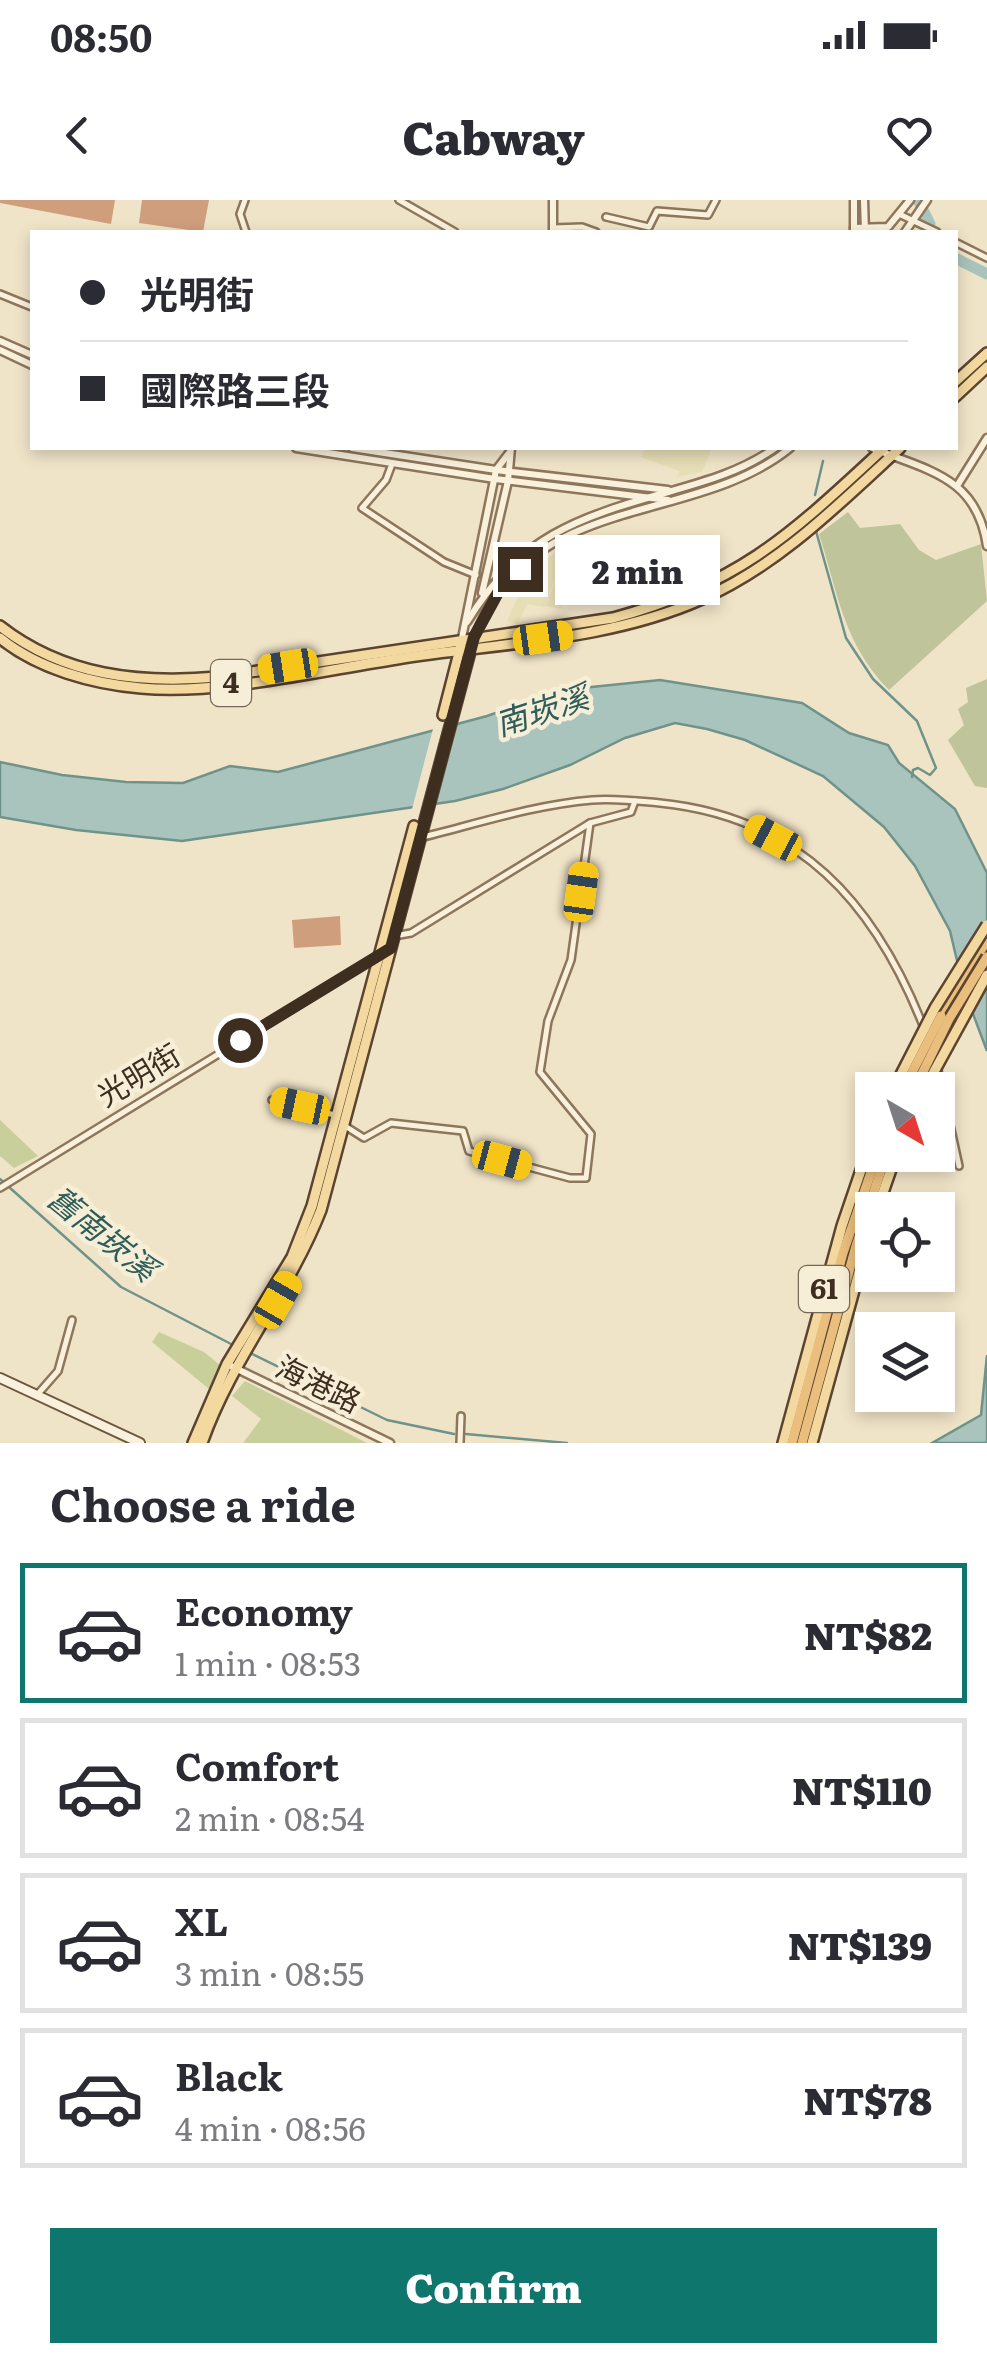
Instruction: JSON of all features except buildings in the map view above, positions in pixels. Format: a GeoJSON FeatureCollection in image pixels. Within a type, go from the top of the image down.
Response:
{"type":"FeatureCollection","features":[{"type":"Feature","properties":{"kind":"highway"},"geometry":{"type":"LineString","coordinates":[[912,1072],[940,1016],[987,940]]}},
{"type":"Feature","properties":{"kind":"highway"},"geometry":{"type":"LineString","coordinates":[[923,1072],[948,1020],[987,957]]}},
{"type":"Feature","properties":{"kind":"highway","name":"61"},"geometry":{"type":"LineString","coordinates":[[792,1443],[843,1253],[871,1172]]}},
{"type":"Feature","properties":{"kind":"highway","name":"61"},"geometry":{"type":"LineString","coordinates":[[802,1443],[880,1172]]}},
{"type":"Feature","properties":{"kind":"main road"},"geometry":{"type":"LineString","coordinates":[[958,379],[987,353]]}},
{"type":"Feature","properties":{"kind":"main road"},"geometry":{"type":"LineString","coordinates":[[958,394],[987,368]]}},
{"type":"Feature","properties":{"kind":"main road","name":"4"},"geometry":{"type":"LineString","coordinates":[[0,626],[44,654],[83,669],[167,682],[628,623],[702,599],[749,575],[778,554],[882,450]]}},
{"type":"Feature","properties":{"kind":"main road","name":"4"},"geometry":{"type":"LineString","coordinates":[[0,638],[56,669],[88,679],[167,689],[467,643]]}},
{"type":"Feature","properties":{"kind":"main road"},"geometry":{"type":"LineString","coordinates":[[253,1333],[292,1257],[320,1182],[378,956],[467,643]]}},
{"type":"Feature","properties":{"kind":"main road"},"geometry":{"type":"LineString","coordinates":[[192,1443],[312,1232],[345,1126],[419,838],[418,825]]}},
{"type":"Feature","properties":{"kind":"main road"},"geometry":{"type":"LineString","coordinates":[[902,1072],[935,1008],[987,924]]}},
{"type":"Feature","properties":{"kind":"main road"},"geometry":{"type":"LineString","coordinates":[[934,1072],[987,975]]}},
{"type":"Feature","properties":{"kind":"main road","name":"61"},"geometry":{"type":"LineString","coordinates":[[782,1443],[861,1172]]}},
{"type":"Feature","properties":{"kind":"main road","name":"61"},"geometry":{"type":"LineString","coordinates":[[812,1443],[855,1287]]}},
{"type":"Feature","properties":{"kind":"main road"},"geometry":{"type":"LineString","coordinates":[[202,1443],[234,1364]]}},
{"type":"Feature","properties":{"kind":"main road"},"geometry":{"type":"LineString","coordinates":[[2,1382],[140,1443]]}},
{"type":"Feature","properties":{"kind":"street"},"geometry":{"type":"LineString","coordinates":[[244,200],[240,214],[245,230]]}},
{"type":"Feature","properties":{"kind":"street"},"geometry":{"type":"LineString","coordinates":[[400,200],[452,230]]}},
{"type":"Feature","properties":{"kind":"street"},"geometry":{"type":"LineString","coordinates":[[553,200],[553,230],[582,226],[591,230]]}},
{"type":"Feature","properties":{"kind":"street"},"geometry":{"type":"LineString","coordinates":[[606,217],[649,228],[657,212],[708,215],[716,200]]}},
{"type":"Feature","properties":{"kind":"street"},"geometry":{"type":"LineString","coordinates":[[854,200],[854,230],[888,227],[909,200]]}},
{"type":"Feature","properties":{"kind":"street"},"geometry":{"type":"LineString","coordinates":[[864,200],[864,230]]}},
{"type":"Feature","properties":{"kind":"street"},"geometry":{"type":"LineString","coordinates":[[904,230],[927,200]]}},
{"type":"Feature","properties":{"kind":"street"},"geometry":{"type":"LineString","coordinates":[[899,214],[914,216],[933,230]]}},
{"type":"Feature","properties":{"kind":"street"},"geometry":{"type":"LineString","coordinates":[[958,244],[987,258]]}},
{"type":"Feature","properties":{"kind":"street"},"geometry":{"type":"LineString","coordinates":[[0,294],[30,306]]}},
{"type":"Feature","properties":{"kind":"street"},"geometry":{"type":"LineString","coordinates":[[0,340],[30,354]]}},
{"type":"Feature","properties":{"kind":"street"},"geometry":{"type":"LineString","coordinates":[[0,350],[30,364]]}},
{"type":"Feature","properties":{"kind":"street"},"geometry":{"type":"LineString","coordinates":[[957,486],[987,438]]}},
{"type":"Feature","properties":{"kind":"street"},"geometry":{"type":"LineString","coordinates":[[308,450],[494,480],[674,500]]}},
{"type":"Feature","properties":{"kind":"street"},"geometry":{"type":"LineString","coordinates":[[366,450],[510,472],[674,490]]}},
{"type":"Feature","properties":{"kind":"street"},"geometry":{"type":"LineString","coordinates":[[395,450],[400,455]]}},
{"type":"Feature","properties":{"kind":"street"},"geometry":{"type":"LineString","coordinates":[[467,643],[481,600],[508,481],[510,450]]}},
{"type":"Feature","properties":{"kind":"street"},"geometry":{"type":"LineString","coordinates":[[467,643],[466,622],[496,470],[510,450]]}},
{"type":"Feature","properties":{"kind":"street"},"geometry":{"type":"LineString","coordinates":[[466,622],[512,563],[548,534],[577,520],[725,476],[771,450]]}},
{"type":"Feature","properties":{"kind":"street"},"geometry":{"type":"LineString","coordinates":[[467,643],[500,589],[539,555],[594,524],[739,480],[787,450]]}},
{"type":"Feature","properties":{"kind":"street"},"geometry":{"type":"LineString","coordinates":[[882,450],[957,486],[977,506],[987,546]]}},
{"type":"Feature","properties":{"kind":"street"},"geometry":{"type":"LineString","coordinates":[[392,464],[386,480],[362,508],[444,562],[476,575]]}},
{"type":"Feature","properties":{"kind":"street"},"geometry":{"type":"LineString","coordinates":[[419,838],[550,806],[595,799],[634,801],[726,814],[807,858],[852,899],[888,952],[917,1009],[947,1100],[959,1166]]}},
{"type":"Feature","properties":{"kind":"street"},"geometry":{"type":"LineString","coordinates":[[394,936],[411,933],[590,822],[630,812],[634,801]]}},
{"type":"Feature","properties":{"kind":"street"},"geometry":{"type":"LineString","coordinates":[[345,1126],[364,1138],[391,1123],[463,1132],[468,1151],[570,1178],[586,1178],[591,1134],[540,1072],[548,1021],[571,960],[590,822]]}},
{"type":"Feature","properties":{"kind":"street","name":"光明街"},"geometry":{"type":"LineString","coordinates":[[0,1188],[391,948]]}},
{"type":"Feature","properties":{"kind":"street"},"geometry":{"type":"LineString","coordinates":[[272,1100],[338,1115]]}},
{"type":"Feature","properties":{"kind":"street"},"geometry":{"type":"LineString","coordinates":[[37,1395],[58,1371],[72,1320]]}},
{"type":"Feature","properties":{"kind":"street","name":"海港路"},"geometry":{"type":"LineString","coordinates":[[234,1364],[390,1443]]}},
{"type":"Feature","properties":{"kind":"street"},"geometry":{"type":"LineString","coordinates":[[460,1443],[461,1416]]}},
{"type":"Feature","properties":{"kind":"shaded area"},"geometry":{"type":"Polygon","coordinates":[[[644,450],[711,450],[702,472],[677,477],[679,471],[641,457],[644,450]]]}},
{"type":"Feature","properties":{"kind":"shaded area"},"geometry":{"type":"Polygon","coordinates":[[[567,549],[544,607],[527,604],[518,624],[507,621],[530,569],[567,549]]]}},
{"type":"Feature","properties":{"kind":"shaded area"},"geometry":{"type":"Polygon","coordinates":[[[569,550],[583,556],[562,609],[545,606],[569,550]]]}},
{"type":"Feature","properties":{"kind":"green space"},"geometry":{"type":"Polygon","coordinates":[[[848,512],[860,528],[900,524],[919,550],[936,560],[981,544],[987,601],[889,690],[852,636],[819,534],[848,512]]]}},
{"type":"Feature","properties":{"kind":"green space"},"geometry":{"type":"Polygon","coordinates":[[[987,679],[987,788],[975,786],[948,740],[964,725],[958,709],[968,702],[966,688],[987,679]]]}},
{"type":"Feature","properties":{"kind":"green space"},"geometry":{"type":"Polygon","coordinates":[[[0,1120],[38,1156],[14,1168],[0,1156],[0,1120]]]}},
{"type":"Feature","properties":{"kind":"green space"},"geometry":{"type":"Polygon","coordinates":[[[159,1332],[204,1352],[220,1365],[209,1389],[152,1342],[159,1332]]]}},
{"type":"Feature","properties":{"kind":"green space"},"geometry":{"type":"Polygon","coordinates":[[[245,1381],[367,1443],[243,1443],[261,1419],[232,1396],[245,1381]]]}},
{"type":"Feature","properties":{"kind":"water","name":"南崁溪"},"geometry":{"type":"Polygon","coordinates":[[[660,680],[802,703],[849,733],[888,745],[899,763],[955,809],[987,873],[987,1051],[964,990],[950,931],[915,866],[884,827],[823,776],[745,740],[707,729],[675,723],[625,738],[570,765],[503,789],[455,801],[182,841],[0,817],[0,762],[62,775],[126,782],[183,783],[230,766],[278,772],[487,716],[562,690],[660,680]]]}},
{"type":"Feature","properties":{"kind":"water"},"geometry":{"type":"Polygon","coordinates":[[[987,1355],[987,1443],[932,1443],[981,1415],[987,1355]]]}},
{"type":"Feature","properties":{"kind":"pier"},"geometry":{"type":"Polygon","coordinates":[[[455,720],[432,810],[411,813],[434,725],[455,720]]]}},
{"type":"Feature","properties":{"kind":"waterway"},"geometry":{"type":"LineString","coordinates":[[918,200],[930,224]]}},
{"type":"Feature","properties":{"kind":"waterway"},"geometry":{"type":"LineString","coordinates":[[958,260],[987,274]]}},
{"type":"Feature","properties":{"kind":"waterway"},"geometry":{"type":"LineString","coordinates":[[815,495],[823,461]]}},
{"type":"Feature","properties":{"kind":"waterway"},"geometry":{"type":"LineString","coordinates":[[816,531],[846,638],[873,679],[917,721],[936,768],[930,775],[918,768],[913,770],[912,777]]}},
{"type":"Feature","properties":{"kind":"waterway","name":"舊南崁溪"},"geometry":{"type":"LineString","coordinates":[[0,1179],[121,1287],[233,1345]]}},
{"type":"Feature","properties":{"kind":"waterway","name":"舊南崁溪"},"geometry":{"type":"LineString","coordinates":[[250,1353],[387,1420],[454,1434]]}},
{"type":"Feature","properties":{"kind":"waterway","name":"舊南崁溪"},"geometry":{"type":"LineString","coordinates":[[466,1434],[567,1443]]}},
{"type":"Feature","properties":{"kind":"route"},"geometry":{"type":"LineString","coordinates":[[240,1040],[391,948],[474,637],[500,589],[520,569]]}}]}
